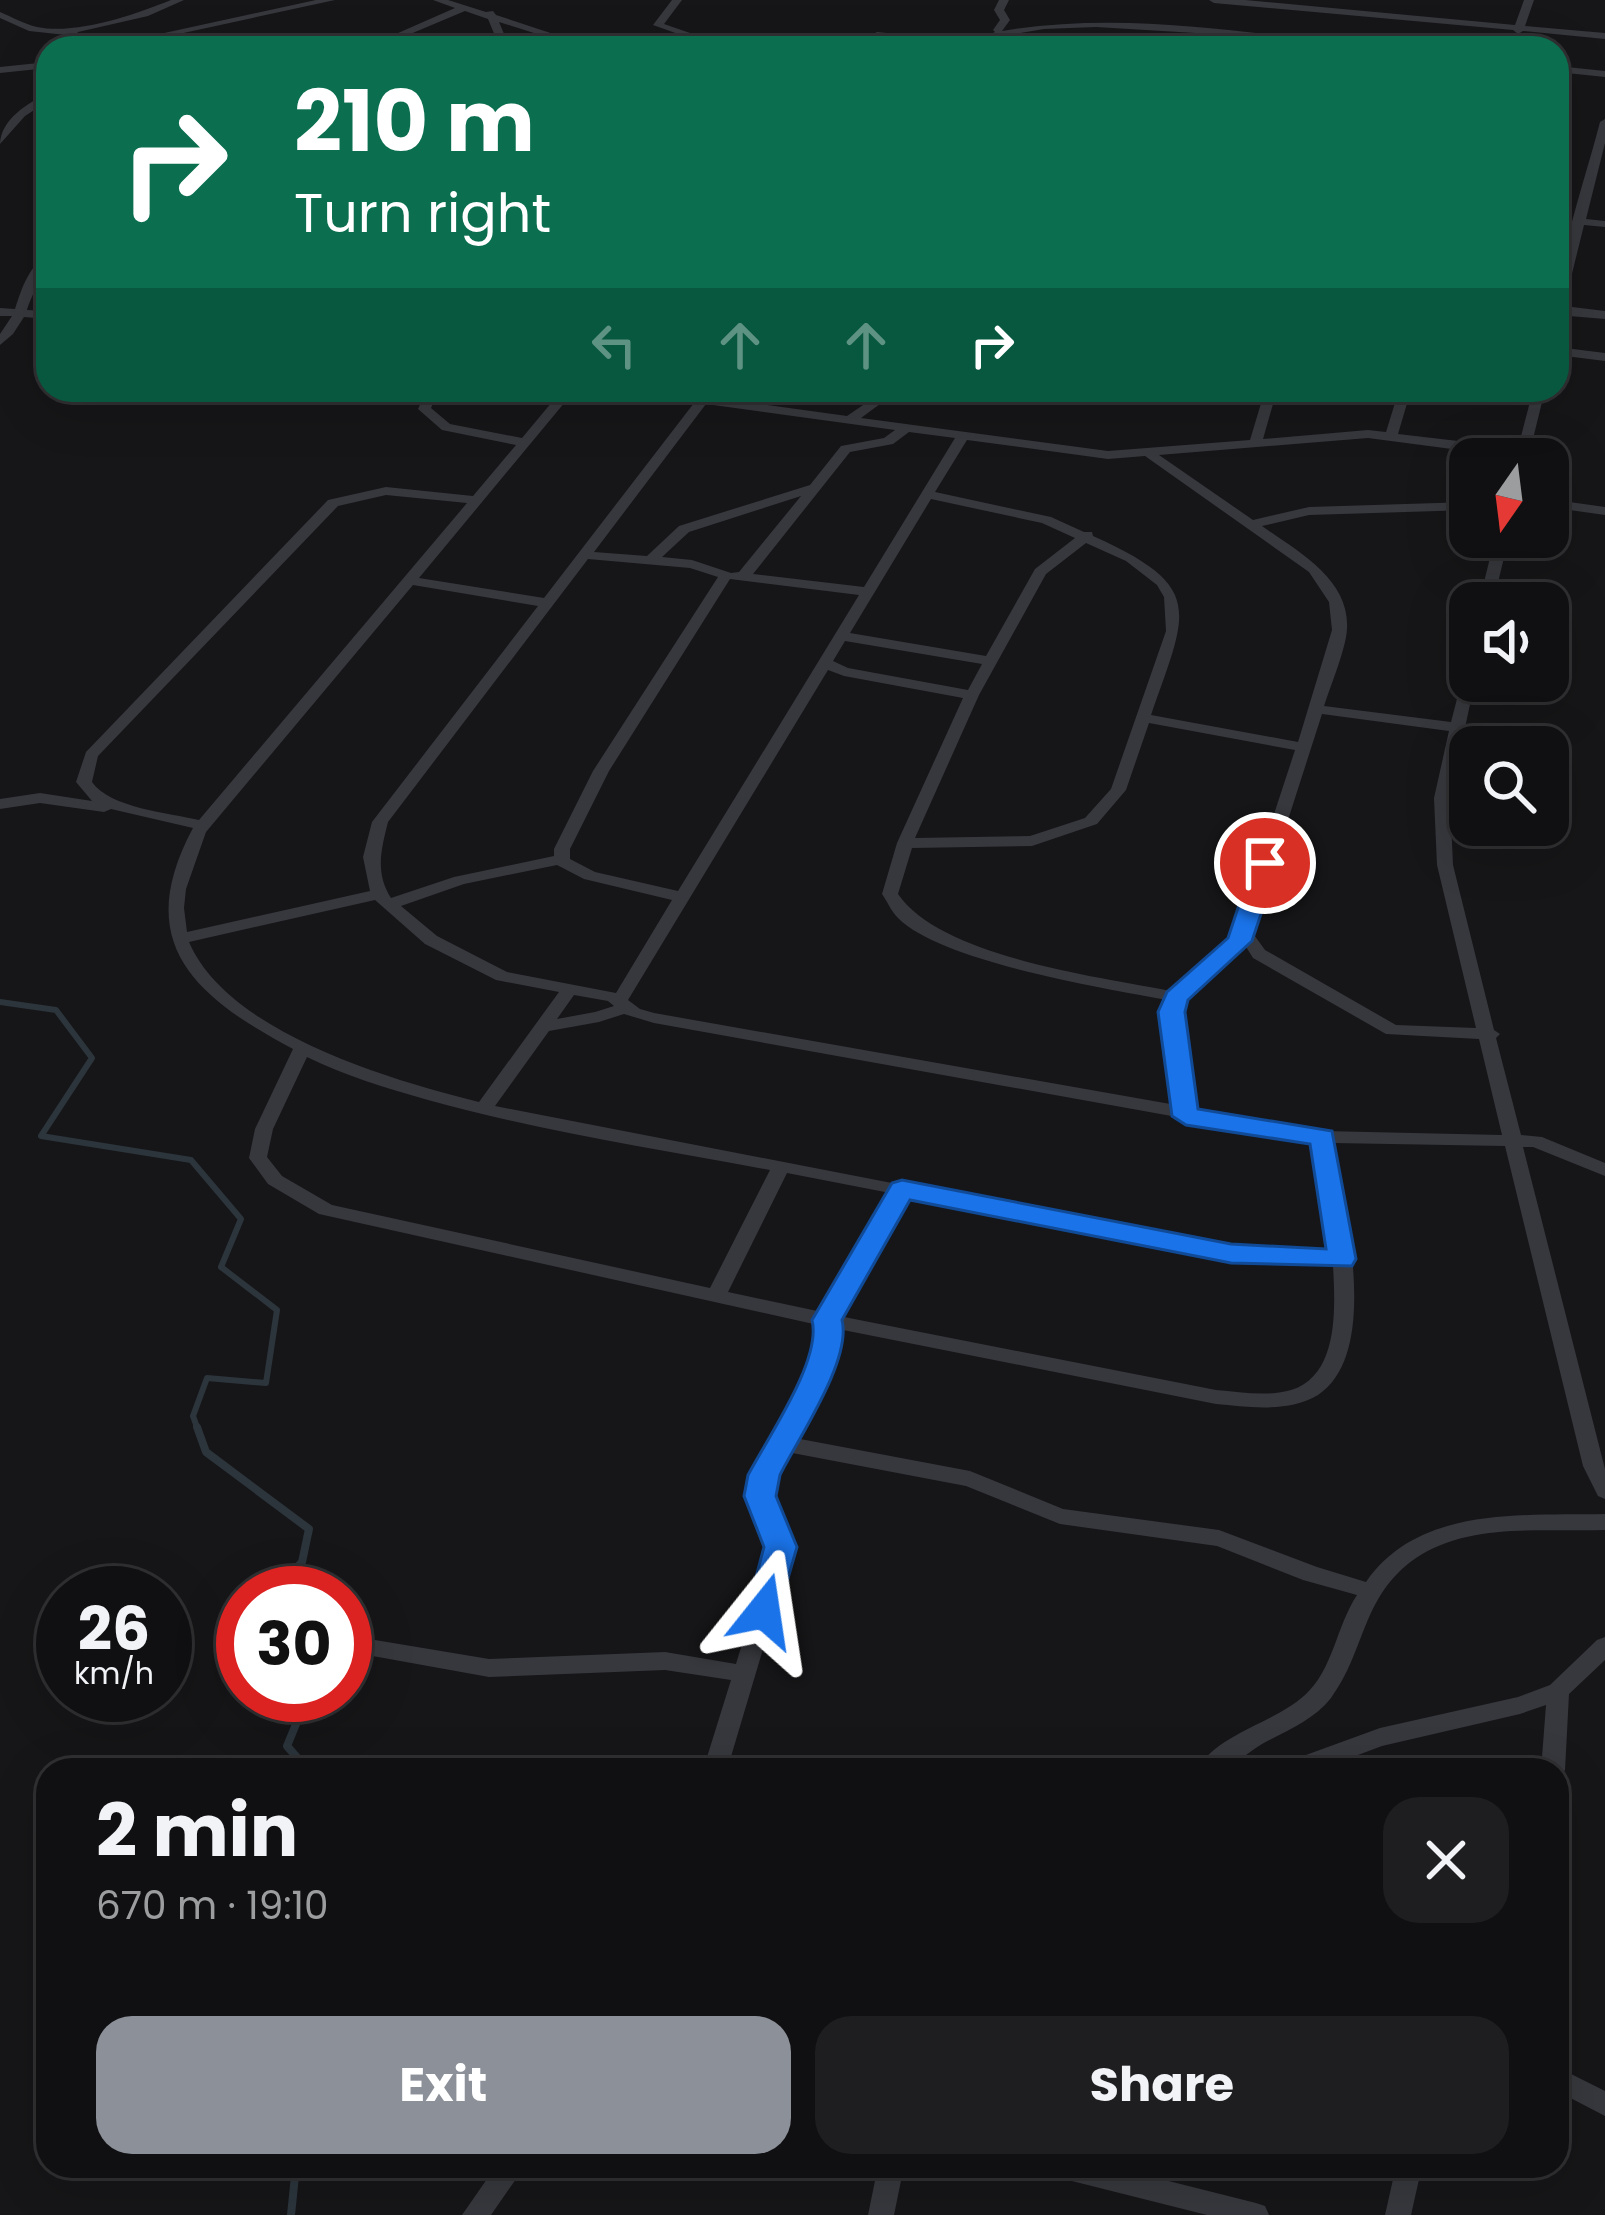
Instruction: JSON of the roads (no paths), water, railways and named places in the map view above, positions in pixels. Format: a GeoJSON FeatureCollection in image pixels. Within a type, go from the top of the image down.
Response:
{"type":"FeatureCollection","features":[{"type":"Feature","properties":{"kind":"street"},"geometry":{"type":"LineString","coordinates":[[0,15],[32,29],[70,33],[179,0]]}},
{"type":"Feature","properties":{"kind":"street"},"geometry":{"type":"LineString","coordinates":[[157,36],[330,0]]}},
{"type":"Feature","properties":{"kind":"street"},"geometry":{"type":"LineString","coordinates":[[438,0],[557,36]]}},
{"type":"Feature","properties":{"kind":"street"},"geometry":{"type":"LineString","coordinates":[[677,0],[658,25],[686,36]]}},
{"type":"Feature","properties":{"kind":"street"},"geometry":{"type":"LineString","coordinates":[[1004,0],[999,6],[1004,15]]}},
{"type":"Feature","properties":{"kind":"street"},"geometry":{"type":"LineString","coordinates":[[1196,31],[1212,0],[1605,36]]}},
{"type":"Feature","properties":{"kind":"street"},"geometry":{"type":"LineString","coordinates":[[1518,31],[1529,0]]}},
{"type":"Feature","properties":{"kind":"street"},"geometry":{"type":"LineString","coordinates":[[397,36],[467,7]]}},
{"type":"Feature","properties":{"kind":"street"},"geometry":{"type":"LineString","coordinates":[[490,13],[501,36]]}},
{"type":"Feature","properties":{"kind":"street"},"geometry":{"type":"LineString","coordinates":[[1004,15],[1234,36]]}},
{"type":"Feature","properties":{"kind":"street"},"geometry":{"type":"LineString","coordinates":[[998,30],[1004,15]]}},
{"type":"Feature","properties":{"kind":"street"},"geometry":{"type":"LineString","coordinates":[[988,36],[998,30],[1055,22]]}},
{"type":"Feature","properties":{"kind":"street"},"geometry":{"type":"LineString","coordinates":[[877,35],[885,36]]}},
{"type":"Feature","properties":{"kind":"street"},"geometry":{"type":"LineString","coordinates":[[0,70],[36,66]]}},
{"type":"Feature","properties":{"kind":"street"},"geometry":{"type":"LineString","coordinates":[[1569,70],[1605,74]]}},
{"type":"Feature","properties":{"kind":"street"},"geometry":{"type":"LineString","coordinates":[[0,141],[36,105]]}},
{"type":"Feature","properties":{"kind":"street"},"geometry":{"type":"LineString","coordinates":[[19,117],[33,118]]}},
{"type":"Feature","properties":{"kind":"street"},"geometry":{"type":"LineString","coordinates":[[1569,259],[1605,122]]}},
{"type":"Feature","properties":{"kind":"street"},"geometry":{"type":"LineString","coordinates":[[1578,220],[1605,224]]}},
{"type":"Feature","properties":{"kind":"street"},"geometry":{"type":"LineString","coordinates":[[0,341],[22,313],[36,273]]}},
{"type":"Feature","properties":{"kind":"street"},"geometry":{"type":"LineString","coordinates":[[1569,311],[1605,315]]}},
{"type":"Feature","properties":{"kind":"street"},"geometry":{"type":"LineString","coordinates":[[0,312],[36,314]]}},
{"type":"Feature","properties":{"kind":"street"},"geometry":{"type":"LineString","coordinates":[[1569,352],[1605,357]]}},
{"type":"Feature","properties":{"kind":"street"},"geometry":{"type":"LineString","coordinates":[[427,402],[424,409],[435,421],[525,442]]}},
{"type":"Feature","properties":{"kind":"street"},"geometry":{"type":"LineString","coordinates":[[559,402],[203,826],[181,867],[173,914],[180,939],[206,982],[266,1028],[302,1048],[395,1082],[486,1106],[1231,1254],[1342,1259]]}},
{"type":"Feature","properties":{"kind":"street"},"geometry":{"type":"LineString","coordinates":[[701,402],[385,814],[370,872],[385,899],[430,940],[488,971],[623,1004],[654,1018],[1323,1137],[1516,1139],[1550,1144],[1605,1170]]}},
{"type":"Feature","properties":{"kind":"street"},"geometry":{"type":"LineString","coordinates":[[743,402],[848,422],[1079,452],[1150,454],[1392,434],[1449,444]]}},
{"type":"Feature","properties":{"kind":"street"},"geometry":{"type":"LineString","coordinates":[[848,422],[876,402]]}},
{"type":"Feature","properties":{"kind":"street"},"geometry":{"type":"LineString","coordinates":[[1256,442],[1268,402]]}},
{"type":"Feature","properties":{"kind":"street"},"geometry":{"type":"LineString","coordinates":[[1392,434],[1401,402]]}},
{"type":"Feature","properties":{"kind":"street"},"geometry":{"type":"LineString","coordinates":[[1527,438],[1536,402]]}},
{"type":"Feature","properties":{"kind":"street"},"geometry":{"type":"LineString","coordinates":[[562,859],[562,849],[601,771],[735,576],[849,447],[884,442],[905,429]]}},
{"type":"Feature","properties":{"kind":"street"},"geometry":{"type":"LineString","coordinates":[[544,1026],[578,1022],[623,1004],[682,897],[962,437]]}},
{"type":"Feature","properties":{"kind":"street"},"geometry":{"type":"LineString","coordinates":[[1150,454],[1314,568],[1336,601],[1340,629],[1244,932],[1176,998],[1172,1024],[1186,1116]]}},
{"type":"Feature","properties":{"kind":"street"},"geometry":{"type":"LineString","coordinates":[[651,560],[684,529],[813,488]]}},
{"type":"Feature","properties":{"kind":"street"},"geometry":{"type":"LineString","coordinates":[[121,808],[88,790],[84,775],[91,755],[324,509],[348,497],[386,491],[476,500]]}},
{"type":"Feature","properties":{"kind":"street"},"geometry":{"type":"LineString","coordinates":[[905,843],[1032,842],[1091,821],[1118,790],[1173,631],[1171,597],[1162,582],[1132,558],[1046,520],[926,494]]}},
{"type":"Feature","properties":{"kind":"street"},"geometry":{"type":"LineString","coordinates":[[1569,506],[1605,511]]}},
{"type":"Feature","properties":{"kind":"street"},"geometry":{"type":"LineString","coordinates":[[1251,525],[1309,511],[1449,507]]}},
{"type":"Feature","properties":{"kind":"street"},"geometry":{"type":"LineString","coordinates":[[1087,536],[1040,572],[971,695],[905,843],[890,894],[895,908],[909,921],[983,952],[1176,998]]}},
{"type":"Feature","properties":{"kind":"street"},"geometry":{"type":"LineString","coordinates":[[584,555],[651,560],[867,592]]}},
{"type":"Feature","properties":{"kind":"street"},"geometry":{"type":"LineString","coordinates":[[408,580],[547,603]]}},
{"type":"Feature","properties":{"kind":"street"},"geometry":{"type":"LineString","coordinates":[[841,637],[991,661]]}},
{"type":"Feature","properties":{"kind":"street"},"geometry":{"type":"LineString","coordinates":[[825,663],[844,673],[971,695]]}},
{"type":"Feature","properties":{"kind":"street"},"geometry":{"type":"LineString","coordinates":[[1314,710],[1449,726]]}},
{"type":"Feature","properties":{"kind":"street"},"geometry":{"type":"LineString","coordinates":[[1143,718],[1301,747]]}},
{"type":"Feature","properties":{"kind":"street"},"geometry":{"type":"LineString","coordinates":[[1449,765],[1442,798],[1445,865],[1593,1466],[1605,1491]]}},
{"type":"Feature","properties":{"kind":"street"},"geometry":{"type":"LineString","coordinates":[[0,804],[58,798],[203,826]]}},
{"type":"Feature","properties":{"kind":"street"},"geometry":{"type":"LineString","coordinates":[[180,939],[562,859],[590,876],[682,897]]}},
{"type":"Feature","properties":{"kind":"street"},"geometry":{"type":"LineString","coordinates":[[1244,932],[1258,954],[1392,1030],[1490,1034]]}},
{"type":"Feature","properties":{"kind":"street"},"geometry":{"type":"LineString","coordinates":[[486,1106],[570,989]]}},
{"type":"Feature","properties":{"kind":"street"},"geometry":{"type":"LineString","coordinates":[[302,1048],[258,1148],[265,1170],[290,1191],[326,1210],[827,1320],[1216,1397],[1279,1399],[1316,1386],[1334,1364],[1342,1331],[1342,1259],[1323,1137]]}},
{"type":"Feature","properties":{"kind":"street"},"geometry":{"type":"LineString","coordinates":[[717,1294],[781,1166]]}},
{"type":"Feature","properties":{"kind":"street"},"geometry":{"type":"LineString","coordinates":[[719,1758],[778,1562],[780,1536],[760,1496],[764,1475],[824,1358],[831,1336],[827,1320],[902,1189]]}},
{"type":"Feature","properties":{"kind":"street"},"geometry":{"type":"LineString","coordinates":[[781,1442],[970,1479],[1060,1516],[1219,1538],[1370,1591]]}},
{"type":"Feature","properties":{"kind":"street"},"geometry":{"type":"LineString","coordinates":[[1225,1758],[1314,1701],[1370,1591],[1413,1548],[1451,1531],[1605,1522]]}},
{"type":"Feature","properties":{"kind":"street"},"geometry":{"type":"LineString","coordinates":[[1324,1758],[1380,1737],[1520,1705],[1558,1690],[1605,1646]]}},
{"type":"Feature","properties":{"kind":"street"},"geometry":{"type":"LineString","coordinates":[[375,1649],[489,1668],[665,1661],[746,1673]]}},
{"type":"Feature","properties":{"kind":"street"},"geometry":{"type":"LineString","coordinates":[[1554,1758],[1558,1690]]}},
{"type":"Feature","properties":{"kind":"street"},"geometry":{"type":"LineString","coordinates":[[1569,2084],[1605,2104]]}},
{"type":"Feature","properties":{"kind":"street"},"geometry":{"type":"LineString","coordinates":[[475,2215],[503,2178]]}},
{"type":"Feature","properties":{"kind":"street"},"geometry":{"type":"LineString","coordinates":[[881,2215],[889,2178]]}},
{"type":"Feature","properties":{"kind":"street"},"geometry":{"type":"LineString","coordinates":[[1108,2178],[1256,2215]]}},
{"type":"Feature","properties":{"kind":"street"},"geometry":{"type":"LineString","coordinates":[[1399,2215],[1407,2178]]}},
{"type":"Feature","properties":{"kind":"waterway"},"geometry":{"type":"LineString","coordinates":[[0,1002],[56,1010],[92,1058],[41,1136],[191,1160],[241,1219],[221,1267],[277,1310],[266,1383],[207,1378],[193,1416],[198,1430]]}},
{"type":"Feature","properties":{"kind":"waterway"},"geometry":{"type":"LineString","coordinates":[[197,1427],[206,1452],[309,1529],[299,1566]]}},
{"type":"Feature","properties":{"kind":"waterway"},"geometry":{"type":"LineString","coordinates":[[297,1722],[287,1746],[298,1758]]}},
{"type":"Feature","properties":{"kind":"waterway"},"geometry":{"type":"LineString","coordinates":[[291,2215],[295,2178]]}}]}
